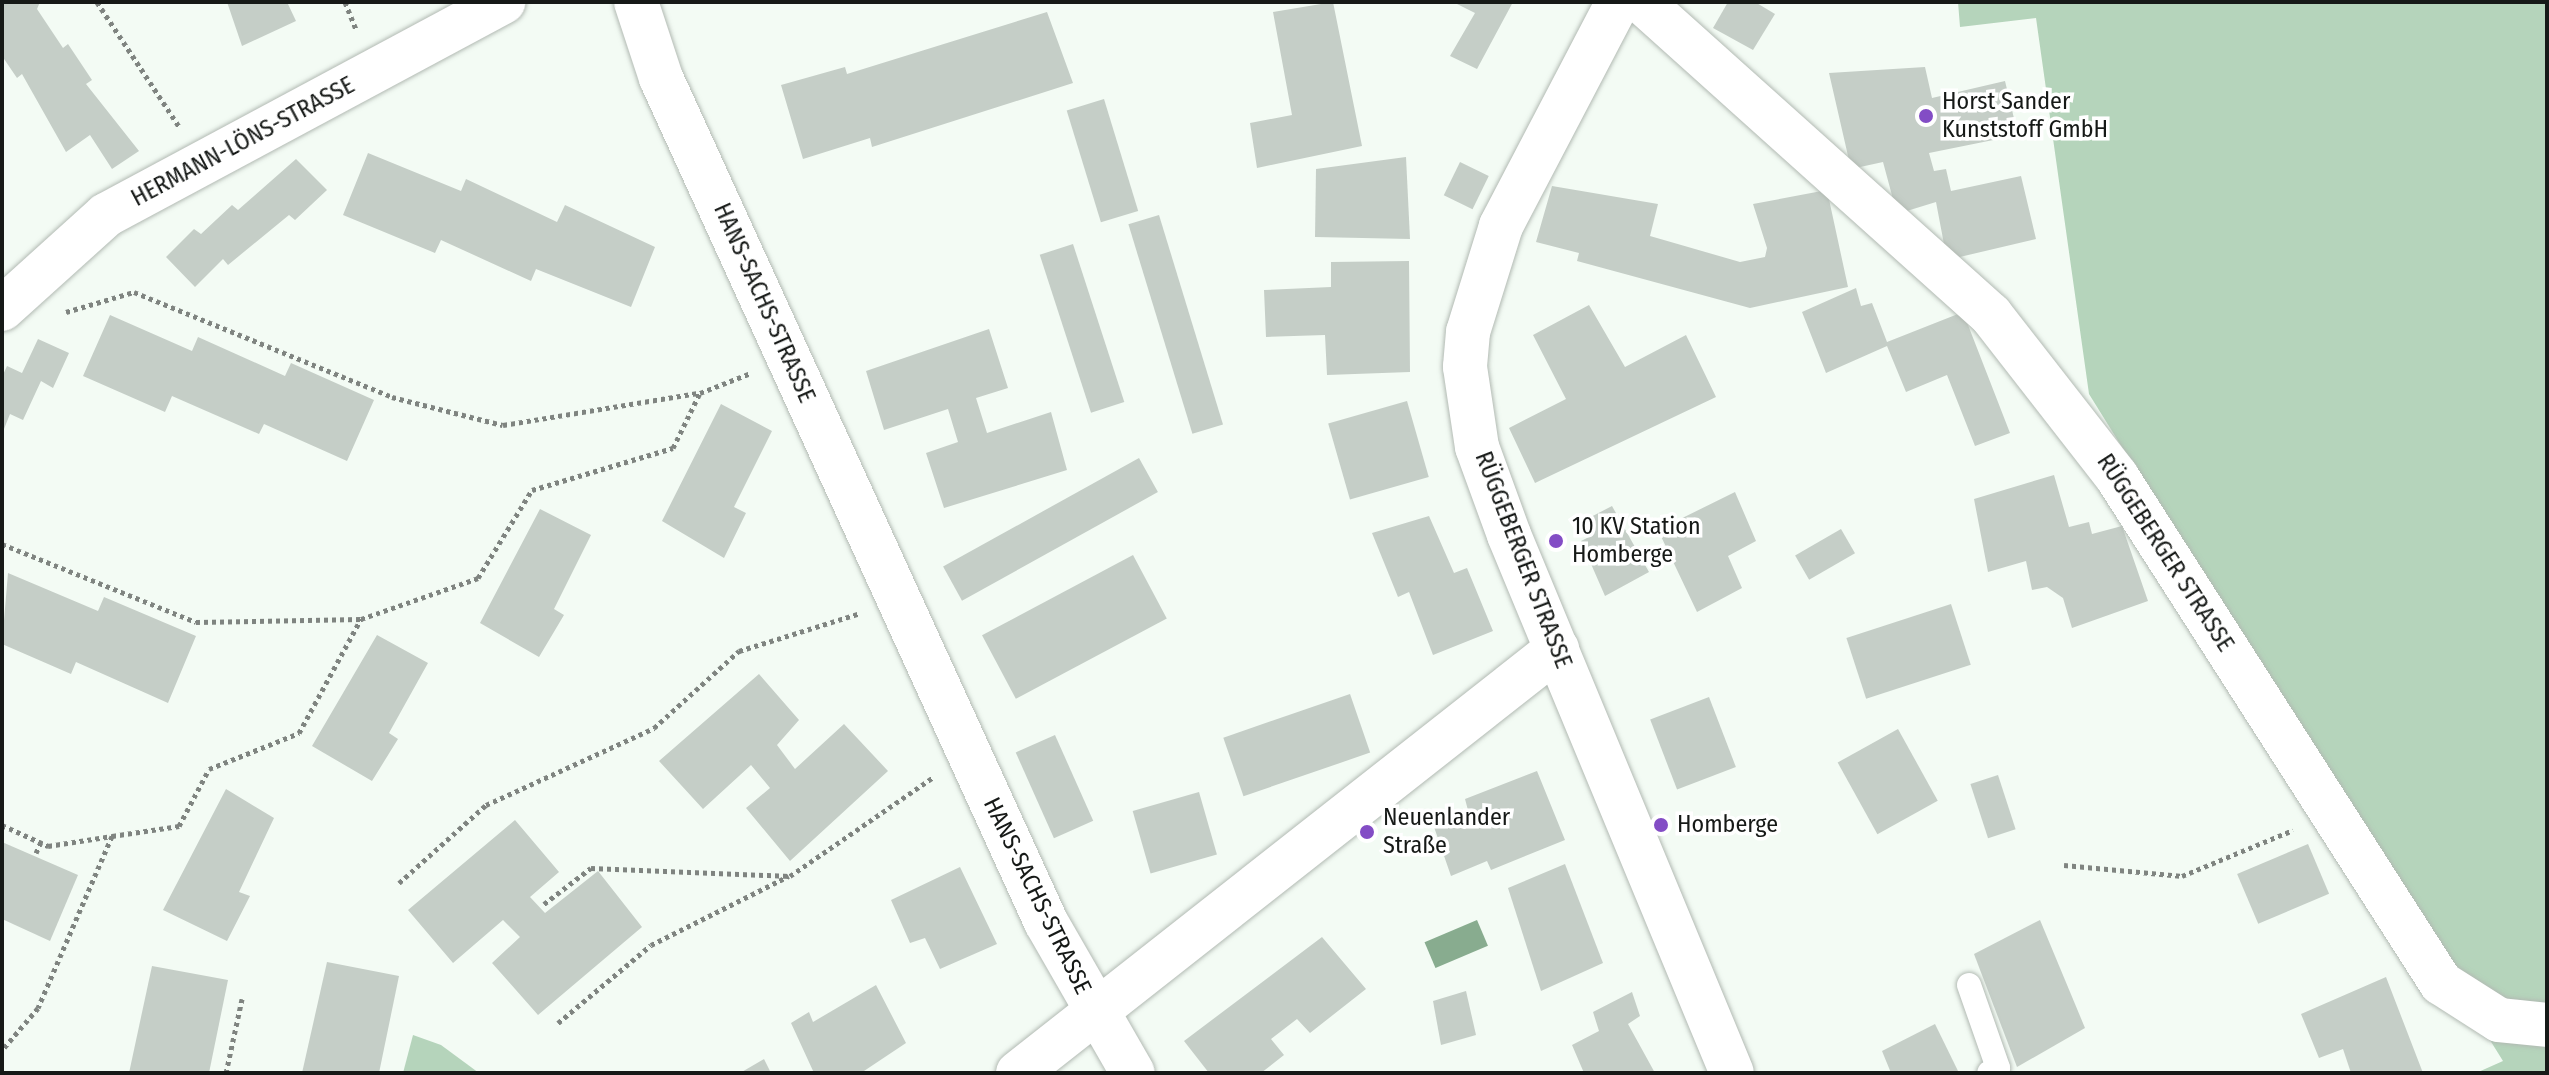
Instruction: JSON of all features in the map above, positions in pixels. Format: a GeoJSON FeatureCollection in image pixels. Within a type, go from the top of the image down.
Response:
{"type":"FeatureCollection","features":[{"type":"Feature","properties":{"kind":"street","name":"HERMANN-LÖNS-STRASSE"},"geometry":{"type":"LineString","coordinates":[[2,309],[106,215],[504,2]]}},
{"type":"Feature","properties":{"kind":"street","name":"HANS-SACHS-STRASSE"},"geometry":{"type":"LineString","coordinates":[[636,2],[661,78],[969,752],[1095,1017],[1133,1073]]}},
{"type":"Feature","properties":{"kind":"street","name":"RÜGGEBERGER STRASSE"},"geometry":{"type":"LineString","coordinates":[[1618,2],[1501,226],[1468,332],[1477,447],[1732,1073]]}},
{"type":"Feature","properties":{"kind":"street","name":"RÜGGEBERGER STRASSE"},"geometry":{"type":"LineString","coordinates":[[1642,2],[1991,315],[2073,412],[2441,983],[2499,1020],[2547,1025]]}},
{"type":"Feature","properties":{"kind":"street"},"geometry":{"type":"LineString","coordinates":[[1018,1073],[1095,1017],[1557,649]]}},
{"type":"Feature","properties":{"kind":"lane"},"geometry":{"type":"LineString","coordinates":[[1969,985],[1998,1068],[1989,1073]]}},
{"type":"Feature","properties":{"kind":"path"},"geometry":{"type":"LineString","coordinates":[[97,2],[203,164]]}},
{"type":"Feature","properties":{"kind":"path"},"geometry":{"type":"LineString","coordinates":[[52,316],[134,292],[392,397],[503,425],[700,393],[789,358]]}},
{"type":"Feature","properties":{"kind":"path"},"geometry":{"type":"LineString","coordinates":[[2,544],[196,622],[361,619],[478,578],[532,490],[673,448],[700,393]]}},
{"type":"Feature","properties":{"kind":"path"},"geometry":{"type":"LineString","coordinates":[[399,883],[486,805],[654,728],[739,651],[900,601]]}},
{"type":"Feature","properties":{"kind":"path"},"geometry":{"type":"LineString","coordinates":[[2,825],[41,842],[179,826],[209,769],[299,733],[361,619]]}},
{"type":"Feature","properties":{"kind":"path"},"geometry":{"type":"LineString","coordinates":[[558,1023],[651,945],[790,876],[969,752]]}},
{"type":"Feature","properties":{"kind":"path"},"geometry":{"type":"LineString","coordinates":[[2064,865],[2182,876],[2336,824]]}},
{"type":"Feature","properties":{"kind":"path"},"geometry":{"type":"LineString","coordinates":[[2,1050],[38,1008],[112,836]]}},
{"type":"Feature","properties":{"kind":"path"},"geometry":{"type":"LineString","coordinates":[[36,853],[41,842]]}},
{"type":"Feature","properties":{"kind":"path"},"geometry":{"type":"LineString","coordinates":[[544,904],[591,868],[790,876]]}},
{"type":"Feature","properties":{"kind":"path"},"geometry":{"type":"LineString","coordinates":[[226,1073],[242,999]]}},
{"type":"Feature","properties":{"kind":"shaded area"},"geometry":{"type":"Polygon","coordinates":[[[1958,2],[2547,2],[2547,1073],[2476,1073],[2503,1061],[2089,394],[2036,18],[1960,27],[1958,2]]]}},
{"type":"Feature","properties":{"kind":"shaded area"},"geometry":{"type":"Polygon","coordinates":[[[1477,920],[1488,946],[1435,968],[1425,942],[1477,920]]]}},
{"type":"Feature","properties":{"kind":"shaded area"},"geometry":{"type":"Polygon","coordinates":[[[413,1035],[441,1045],[479,1073],[403,1073],[413,1035]]]}},
{"type":"Feature","properties":{"kind":"building"},"geometry":{"type":"Polygon","coordinates":[[[2,2],[40,2],[37,9],[63,48],[68,44],[92,80],[86,84],[139,151],[112,169],[90,135],[66,152],[22,74],[17,78],[2,56],[2,2]]]}},
{"type":"Feature","properties":{"kind":"building"},"geometry":{"type":"Polygon","coordinates":[[[227,2],[287,2],[296,21],[242,46],[227,2]]]}},
{"type":"Feature","properties":{"kind":"building"},"geometry":{"type":"Polygon","coordinates":[[[1333,2],[1362,146],[1257,168],[1250,123],[1292,115],[1273,12],[1333,2]]]}},
{"type":"Feature","properties":{"kind":"building"},"geometry":{"type":"Polygon","coordinates":[[[1453,2],[1513,2],[1477,69],[1450,56],[1475,13],[1453,2]]]}},
{"type":"Feature","properties":{"kind":"building"},"geometry":{"type":"Polygon","coordinates":[[[1728,2],[1755,2],[1775,14],[1753,50],[1713,28],[1728,2]]]}},
{"type":"Feature","properties":{"kind":"building"},"geometry":{"type":"Polygon","coordinates":[[[1047,12],[1073,83],[872,147],[870,138],[803,159],[781,85],[845,67],[847,74],[1047,12]]]}},
{"type":"Feature","properties":{"kind":"building","name":"Horst Sander Kunststoff GmbH"},"geometry":{"type":"Polygon","coordinates":[[[1925,67],[1932,98],[2005,81],[2018,135],[1929,153],[1934,171],[1946,169],[1951,191],[2021,176],[2036,239],[1947,260],[1936,202],[1897,214],[1883,162],[1851,169],[1829,73],[1925,67]]]}},
{"type":"Feature","properties":{"kind":"building"},"geometry":{"type":"Polygon","coordinates":[[[1104,99],[1138,211],[1101,222],[1067,110],[1104,99]]]}},
{"type":"Feature","properties":{"kind":"building"},"geometry":{"type":"Polygon","coordinates":[[[368,153],[461,191],[466,179],[557,222],[565,205],[655,247],[631,307],[536,269],[531,281],[441,240],[435,253],[343,215],[368,153]]]}},
{"type":"Feature","properties":{"kind":"building"},"geometry":{"type":"Polygon","coordinates":[[[1406,157],[1410,239],[1315,237],[1316,169],[1406,157]]]}},
{"type":"Feature","properties":{"kind":"building"},"geometry":{"type":"Polygon","coordinates":[[[296,159],[327,190],[295,220],[289,215],[228,265],[223,259],[195,287],[166,257],[194,229],[201,234],[232,205],[238,210],[296,159]]]}},
{"type":"Feature","properties":{"kind":"building"},"geometry":{"type":"Polygon","coordinates":[[[1460,162],[1489,176],[1473,209],[1444,195],[1460,162]]]}},
{"type":"Feature","properties":{"kind":"building"},"geometry":{"type":"Polygon","coordinates":[[[1552,186],[1658,204],[1650,236],[1740,262],[1765,257],[1767,248],[1753,204],[1827,190],[1848,287],[1750,308],[1577,261],[1579,253],[1536,242],[1552,186]]]}},
{"type":"Feature","properties":{"kind":"building"},"geometry":{"type":"Polygon","coordinates":[[[1159,215],[1223,424],[1192,434],[1128,224],[1159,215]]]}},
{"type":"Feature","properties":{"kind":"building"},"geometry":{"type":"Polygon","coordinates":[[[1073,244],[1124,402],[1091,413],[1040,255],[1073,244]]]}},
{"type":"Feature","properties":{"kind":"building"},"geometry":{"type":"Polygon","coordinates":[[[1409,261],[1410,372],[1327,375],[1325,335],[1266,337],[1264,290],[1331,287],[1331,262],[1409,261]]]}},
{"type":"Feature","properties":{"kind":"building"},"geometry":{"type":"Polygon","coordinates":[[[1856,288],[1861,306],[1872,303],[1887,342],[1963,312],[2010,433],[1975,446],[1947,375],[1906,392],[1887,346],[1826,373],[1802,312],[1856,288]]]}},
{"type":"Feature","properties":{"kind":"building"},"geometry":{"type":"Polygon","coordinates":[[[1589,305],[1625,367],[1686,335],[1716,397],[1535,483],[1509,428],[1566,399],[1533,335],[1589,305]]]}},
{"type":"Feature","properties":{"kind":"building"},"geometry":{"type":"Polygon","coordinates":[[[110,315],[192,351],[198,337],[285,376],[291,363],[374,400],[347,461],[264,424],[259,434],[172,396],[165,412],[83,376],[110,315]]]}},
{"type":"Feature","properties":{"kind":"building"},"geometry":{"type":"Polygon","coordinates":[[[989,329],[1008,388],[976,398],[987,433],[1051,412],[1067,470],[944,508],[926,453],[958,442],[948,409],[884,430],[866,371],[989,329]]]}},
{"type":"Feature","properties":{"kind":"building"},"geometry":{"type":"Polygon","coordinates":[[[38,339],[69,353],[53,388],[41,381],[23,420],[10,414],[2,434],[2,377],[7,366],[22,373],[38,339]]]}},
{"type":"Feature","properties":{"kind":"building"},"geometry":{"type":"Polygon","coordinates":[[[1407,401],[1429,477],[1350,500],[1328,424],[1407,401]]]}},
{"type":"Feature","properties":{"kind":"building"},"geometry":{"type":"Polygon","coordinates":[[[721,404],[772,431],[734,507],[746,513],[724,558],[662,521],[721,404]]]}},
{"type":"Feature","properties":{"kind":"building"},"geometry":{"type":"Polygon","coordinates":[[[1139,458],[1158,492],[962,601],[943,567],[1139,458]]]}},
{"type":"Feature","properties":{"kind":"building"},"geometry":{"type":"Polygon","coordinates":[[[2054,475],[2069,527],[2089,522],[2092,534],[2122,526],[2148,601],[2072,628],[2063,598],[2047,587],[2032,590],[2026,561],[1988,572],[1974,499],[2054,475]]]}},
{"type":"Feature","properties":{"kind":"building"},"geometry":{"type":"Polygon","coordinates":[[[1735,492],[1756,541],[1728,556],[1742,588],[1697,612],[1658,530],[1735,492]]]}},
{"type":"Feature","properties":{"kind":"building"},"geometry":{"type":"Polygon","coordinates":[[[1612,506],[1649,572],[1605,596],[1581,541],[1593,535],[1585,520],[1612,506]]]}},
{"type":"Feature","properties":{"kind":"building"},"geometry":{"type":"Polygon","coordinates":[[[540,509],[591,535],[554,609],[564,615],[539,657],[480,623],[540,509]]]}},
{"type":"Feature","properties":{"kind":"building"},"geometry":{"type":"Polygon","coordinates":[[[1429,516],[1454,573],[1467,568],[1493,631],[1433,655],[1409,592],[1398,597],[1372,533],[1429,516]]]}},
{"type":"Feature","properties":{"kind":"building"},"geometry":{"type":"Polygon","coordinates":[[[1841,529],[1855,553],[1809,580],[1795,556],[1841,529]]]}},
{"type":"Feature","properties":{"kind":"building"},"geometry":{"type":"Polygon","coordinates":[[[1133,555],[1167,619],[1016,699],[982,635],[1133,555]]]}},
{"type":"Feature","properties":{"kind":"building"},"geometry":{"type":"Polygon","coordinates":[[[8,573],[98,611],[104,597],[196,636],[168,703],[76,662],[71,674],[2,644],[8,573]]]}},
{"type":"Feature","properties":{"kind":"building"},"geometry":{"type":"Polygon","coordinates":[[[1951,604],[1971,665],[1866,699],[1846,638],[1951,604]]]}},
{"type":"Feature","properties":{"kind":"building"},"geometry":{"type":"Polygon","coordinates":[[[377,635],[428,663],[389,733],[398,739],[372,781],[312,746],[377,635]]]}},
{"type":"Feature","properties":{"kind":"building"},"geometry":{"type":"Polygon","coordinates":[[[759,674],[799,720],[777,745],[795,769],[844,724],[888,771],[790,861],[746,808],[770,788],[751,765],[703,809],[659,761],[759,674]]]}},
{"type":"Feature","properties":{"kind":"building"},"geometry":{"type":"Polygon","coordinates":[[[1350,694],[1370,753],[1243,796],[1223,738],[1350,694]]]}},
{"type":"Feature","properties":{"kind":"building"},"geometry":{"type":"Polygon","coordinates":[[[1709,697],[1736,767],[1677,790],[1650,720],[1709,697]]]}},
{"type":"Feature","properties":{"kind":"building"},"geometry":{"type":"Polygon","coordinates":[[[1898,729],[1938,801],[1877,834],[1838,762],[1898,729]]]}},
{"type":"Feature","properties":{"kind":"building"},"geometry":{"type":"Polygon","coordinates":[[[1055,735],[1093,821],[1054,838],[1016,752],[1055,735]]]}},
{"type":"Feature","properties":{"kind":"building"},"geometry":{"type":"Polygon","coordinates":[[[1537,771],[1565,840],[1491,870],[1487,861],[1451,876],[1434,827],[1469,814],[1465,799],[1537,771]]]}},
{"type":"Feature","properties":{"kind":"building"},"geometry":{"type":"Polygon","coordinates":[[[1998,775],[2016,829],[1988,838],[1970,784],[1998,775]]]}},
{"type":"Feature","properties":{"kind":"building"},"geometry":{"type":"Polygon","coordinates":[[[226,789],[274,818],[239,892],[250,896],[227,941],[163,910],[226,789]]]}},
{"type":"Feature","properties":{"kind":"building"},"geometry":{"type":"Polygon","coordinates":[[[1199,792],[1217,854],[1151,874],[1133,811],[1199,792]]]}},
{"type":"Feature","properties":{"kind":"building"},"geometry":{"type":"Polygon","coordinates":[[[515,820],[559,872],[530,897],[545,913],[598,871],[642,927],[538,1015],[492,963],[520,937],[503,920],[453,963],[408,910],[515,820]]]}},
{"type":"Feature","properties":{"kind":"building"},"geometry":{"type":"Polygon","coordinates":[[[2,842],[78,875],[50,941],[2,919],[2,842]]]}},
{"type":"Feature","properties":{"kind":"building"},"geometry":{"type":"Polygon","coordinates":[[[2308,844],[2329,894],[2258,924],[2237,874],[2308,844]]]}},
{"type":"Feature","properties":{"kind":"building"},"geometry":{"type":"Polygon","coordinates":[[[1565,864],[1603,963],[1541,991],[1508,888],[1565,864]]]}},
{"type":"Feature","properties":{"kind":"building"},"geometry":{"type":"Polygon","coordinates":[[[960,867],[997,944],[940,969],[925,938],[910,943],[891,900],[960,867]]]}},
{"type":"Feature","properties":{"kind":"building"},"geometry":{"type":"Polygon","coordinates":[[[2040,920],[2085,1028],[2017,1067],[1974,954],[2040,920]]]}},
{"type":"Feature","properties":{"kind":"building"},"geometry":{"type":"Polygon","coordinates":[[[1322,937],[1366,989],[1310,1033],[1297,1019],[1271,1039],[1284,1055],[1261,1073],[1209,1073],[1184,1041],[1322,937]]]}},
{"type":"Feature","properties":{"kind":"building"},"geometry":{"type":"Polygon","coordinates":[[[327,962],[399,976],[379,1073],[302,1073],[327,962]]]}},
{"type":"Feature","properties":{"kind":"building"},"geometry":{"type":"Polygon","coordinates":[[[152,966],[228,980],[209,1073],[129,1073],[152,966]]]}},
{"type":"Feature","properties":{"kind":"building"},"geometry":{"type":"Polygon","coordinates":[[[2386,977],[2423,1073],[2351,1073],[2343,1049],[2319,1058],[2301,1014],[2386,977]]]}},
{"type":"Feature","properties":{"kind":"building"},"geometry":{"type":"Polygon","coordinates":[[[876,985],[906,1043],[861,1073],[814,1073],[791,1023],[809,1012],[813,1022],[876,985]]]}},
{"type":"Feature","properties":{"kind":"building"},"geometry":{"type":"Polygon","coordinates":[[[1466,991],[1476,1035],[1441,1045],[1433,1001],[1466,991]]]}},
{"type":"Feature","properties":{"kind":"building"},"geometry":{"type":"Polygon","coordinates":[[[1632,992],[1640,1016],[1628,1024],[1655,1073],[1584,1073],[1572,1045],[1599,1031],[1593,1012],[1632,992]]]}},
{"type":"Feature","properties":{"kind":"building"},"geometry":{"type":"Polygon","coordinates":[[[1935,1024],[1959,1073],[1891,1073],[1882,1051],[1935,1024]]]}},
{"type":"Feature","properties":{"kind":"building"},"geometry":{"type":"Polygon","coordinates":[[[764,1059],[771,1073],[740,1073],[764,1059]]]}},
{"type":"Feature","properties":{"kind":"place","name":"Horst Sander Kunststoff GmbH"},"geometry":{"type":"Point","coordinates":[1926,116]}},
{"type":"Feature","properties":{"kind":"place","name":"10 KV Station Homberge"},"geometry":{"type":"Point","coordinates":[1556,541]}},
{"type":"Feature","properties":{"kind":"place","name":"Homberge"},"geometry":{"type":"Point","coordinates":[1661,825]}},
{"type":"Feature","properties":{"kind":"place","name":"Neuenlander Straße"},"geometry":{"type":"Point","coordinates":[1367,832]}}]}
